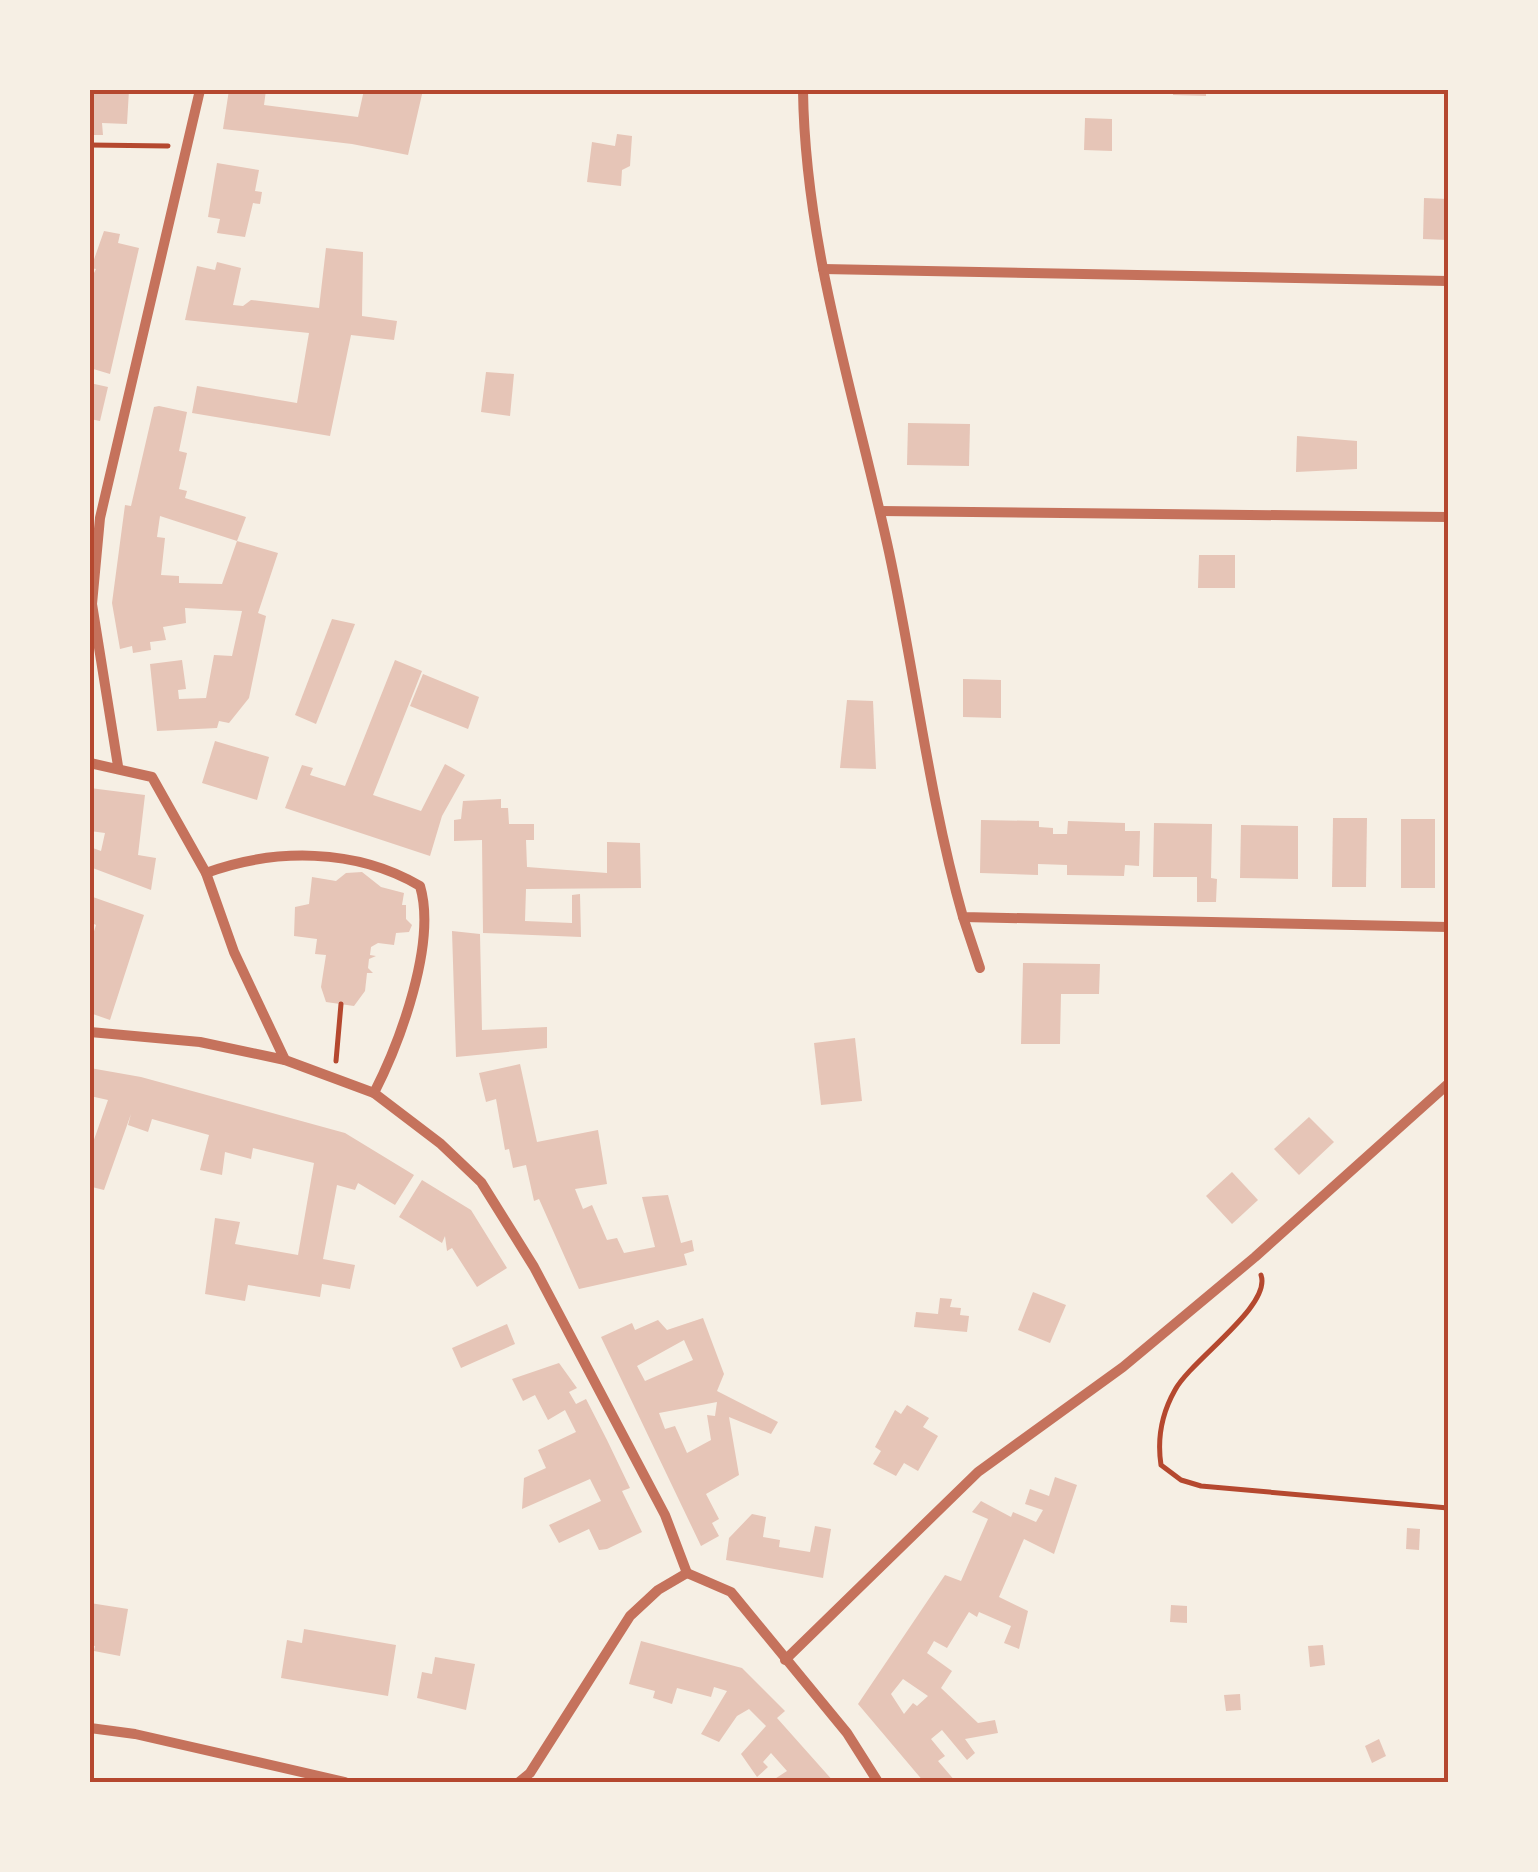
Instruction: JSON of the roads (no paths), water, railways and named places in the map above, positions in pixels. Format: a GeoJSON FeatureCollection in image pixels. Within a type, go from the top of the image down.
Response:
{"type":"FeatureCollection","features":[{"type":"Feature","properties":{"kind":"street"},"geometry":{"type":"LineString","coordinates":[[118,766],[92,604],[93,569],[100,518],[200,90]]}},
{"type":"Feature","properties":{"kind":"street"},"geometry":{"type":"LineString","coordinates":[[804,90],[823,269],[880,510],[928,763],[963,917],[980,968]]}},
{"type":"Feature","properties":{"kind":"street"},"geometry":{"type":"LineString","coordinates":[[823,269],[1448,281]]}},
{"type":"Feature","properties":{"kind":"street"},"geometry":{"type":"LineString","coordinates":[[880,510],[1448,517]]}},
{"type":"Feature","properties":{"kind":"street"},"geometry":{"type":"LineString","coordinates":[[90,763],[152,776],[206,873],[234,952],[285,1060]]}},
{"type":"Feature","properties":{"kind":"street"},"geometry":{"type":"LineString","coordinates":[[206,873],[248,857],[287,855],[345,860],[394,871],[420,886],[426,908],[407,1009],[399,1044],[374,1093]]}},
{"type":"Feature","properties":{"kind":"street"},"geometry":{"type":"LineString","coordinates":[[963,917],[1448,927]]}},
{"type":"Feature","properties":{"kind":"street"},"geometry":{"type":"LineString","coordinates":[[90,1032],[200,1042],[285,1060],[374,1093],[441,1144],[481,1182],[534,1267],[665,1514],[687,1574],[731,1592],[848,1733],[878,1782]]}},
{"type":"Feature","properties":{"kind":"street"},"geometry":{"type":"LineString","coordinates":[[786,1660],[978,1472],[1123,1366],[1255,1258],[1448,1084]]}},
{"type":"Feature","properties":{"kind":"street"},"geometry":{"type":"LineString","coordinates":[[518,1782],[530,1773],[630,1616],[643,1602],[687,1574]]}},
{"type":"Feature","properties":{"kind":"street"},"geometry":{"type":"LineString","coordinates":[[90,1728],[135,1734],[345,1782]]}}]}
